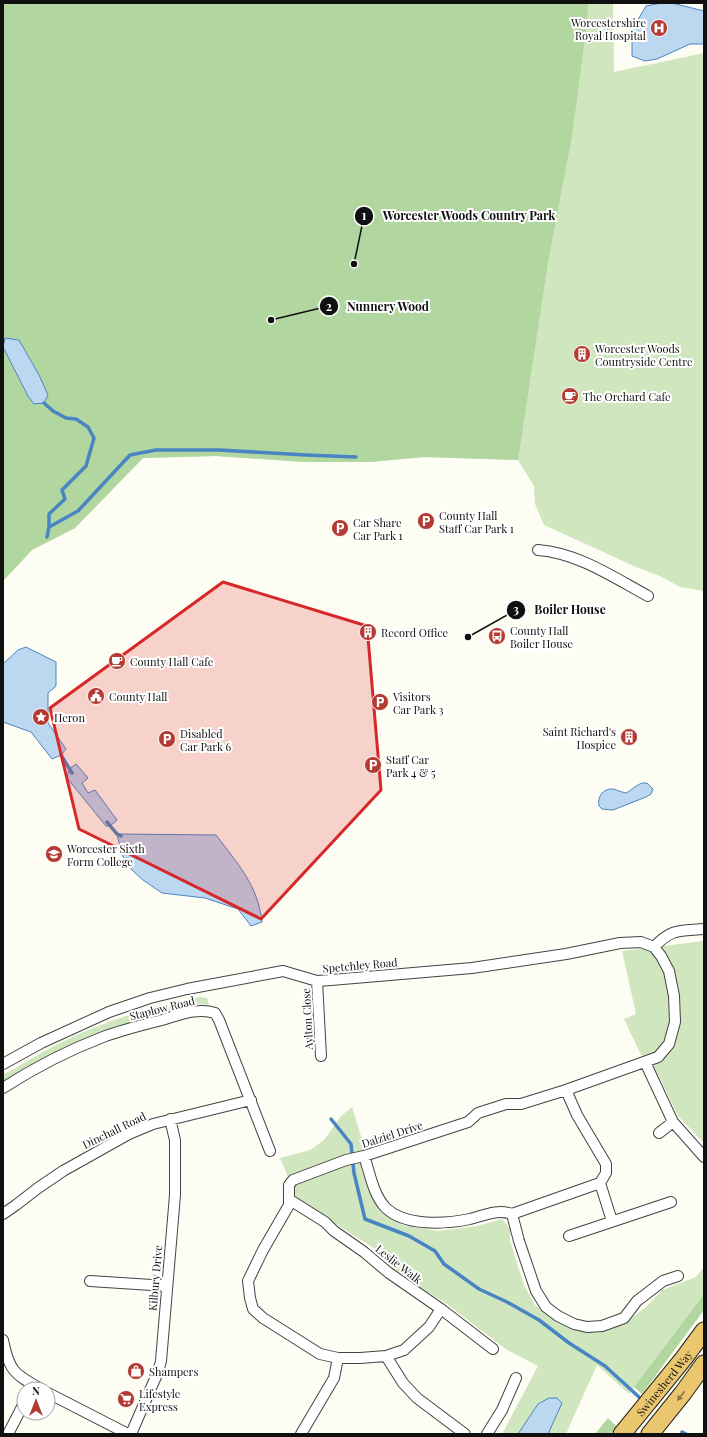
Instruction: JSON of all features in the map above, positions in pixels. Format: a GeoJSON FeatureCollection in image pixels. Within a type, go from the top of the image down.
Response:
{"type":"FeatureCollection","features":[{"type":"Feature","properties":{"kind":"highway","name":"Swinesherd Way"},"geometry":{"type":"LineString","coordinates":[[622,1434],[704,1331]]}},
{"type":"Feature","properties":{"kind":"highway","name":"Swinesherd Way"},"geometry":{"type":"LineString","coordinates":[[650,1434],[704,1364]]}},
{"type":"Feature","properties":{"kind":"street"},"geometry":{"type":"LineString","coordinates":[[538,550],[546,550],[576,558],[592,565],[648,596]]}},
{"type":"Feature","properties":{"kind":"street"},"geometry":{"type":"LineString","coordinates":[[654,947],[664,937],[676,931],[704,929]]}},
{"type":"Feature","properties":{"kind":"street","name":"Spetchley Road"},"geometry":{"type":"LineString","coordinates":[[3,1064],[41,1043],[109,1012],[150,998],[187,989],[283,971],[317,981],[472,968],[566,954],[620,943],[641,942],[654,947]]}},
{"type":"Feature","properties":{"kind":"street","name":"Dalziel Drive"},"geometry":{"type":"LineString","coordinates":[[441,1309],[429,1327],[404,1350],[386,1356],[338,1358],[320,1354],[263,1318],[253,1309],[248,1281],[263,1250],[289,1204],[289,1185],[293,1180],[346,1160],[362,1157],[468,1122],[478,1113],[506,1104],[521,1104],[566,1090],[658,1056],[669,1044],[676,1022],[674,996],[669,971],[654,947]]}},
{"type":"Feature","properties":{"kind":"street","name":"Aylton Close"},"geometry":{"type":"LineString","coordinates":[[317,981],[321,1056]]}},
{"type":"Feature","properties":{"kind":"street","name":"Staplow Road"},"geometry":{"type":"LineString","coordinates":[[3,1088],[62,1055],[104,1037],[182,1014],[203,1011],[215,1013],[251,1100],[270,1151]]}},
{"type":"Feature","properties":{"kind":"street"},"geometry":{"type":"LineString","coordinates":[[645,1062],[673,1122],[704,1157]]}},
{"type":"Feature","properties":{"kind":"street"},"geometry":{"type":"LineString","coordinates":[[362,1157],[376,1192],[386,1207],[400,1216],[416,1221],[437,1223],[469,1219],[496,1211],[512,1214],[600,1183],[606,1173],[606,1164],[578,1115],[566,1090]]}},
{"type":"Feature","properties":{"kind":"street","name":"Dinchall Road"},"geometry":{"type":"LineString","coordinates":[[3,1214],[57,1175],[129,1134],[170,1119],[251,1100]]}},
{"type":"Feature","properties":{"kind":"street","name":"Kilbury Drive"},"geometry":{"type":"LineString","coordinates":[[130,1434],[158,1372],[161,1361],[175,1195],[175,1140],[170,1119]]}},
{"type":"Feature","properties":{"kind":"street"},"geometry":{"type":"LineString","coordinates":[[659,1133],[673,1122]]}},
{"type":"Feature","properties":{"kind":"street"},"geometry":{"type":"LineString","coordinates":[[600,1183],[612,1221]]}},
{"type":"Feature","properties":{"kind":"street","name":"Leslie Walk"},"geometry":{"type":"LineString","coordinates":[[290,1200],[325,1222],[334,1231],[364,1252],[389,1273],[441,1309],[492,1349]]}},
{"type":"Feature","properties":{"kind":"street"},"geometry":{"type":"LineString","coordinates":[[570,1236],[671,1202]]}},
{"type":"Feature","properties":{"kind":"street"},"geometry":{"type":"LineString","coordinates":[[512,1214],[519,1241],[536,1292],[546,1307],[558,1316],[574,1324],[588,1327],[602,1326],[624,1318],[637,1302],[663,1282],[678,1276]]}},
{"type":"Feature","properties":{"kind":"street"},"geometry":{"type":"LineString","coordinates":[[90,1281],[167,1286]]}},
{"type":"Feature","properties":{"kind":"street"},"geometry":{"type":"LineString","coordinates":[[3,1340],[6,1356],[11,1368],[26,1381]]}},
{"type":"Feature","properties":{"kind":"street"},"geometry":{"type":"LineString","coordinates":[[386,1356],[403,1383],[418,1398],[466,1434]]}},
{"type":"Feature","properties":{"kind":"street"},"geometry":{"type":"LineString","coordinates":[[301,1434],[334,1378],[338,1358]]}},
{"type":"Feature","properties":{"kind":"street"},"geometry":{"type":"LineString","coordinates":[[488,1434],[502,1410],[516,1378]]}},
{"type":"Feature","properties":{"kind":"street"},"geometry":{"type":"LineString","coordinates":[[56,1396],[130,1434]]}},
{"type":"Feature","properties":{"kind":"street"},"geometry":{"type":"LineString","coordinates":[[8,1434],[16,1418]]}},
{"type":"Feature","properties":{"kind":"highlighted area"},"geometry":{"type":"Polygon","coordinates":[[[223,582],[367,626],[381,790],[261,919],[79,829],[50,708],[223,582]]]}},
{"type":"Feature","properties":{"kind":"green space"},"geometry":{"type":"Polygon","coordinates":[[[3,3],[613,3],[614,72],[704,53],[704,591],[680,587],[662,577],[636,567],[544,525],[535,504],[534,486],[518,460],[424,457],[370,462],[304,462],[216,456],[143,458],[75,528],[32,550],[3,581],[3,3]]]}},
{"type":"Feature","properties":{"kind":"green space"},"geometry":{"type":"Polygon","coordinates":[[[3,3],[588,3],[587,23],[572,136],[548,262],[518,460],[424,457],[370,462],[304,462],[216,456],[143,458],[75,528],[32,550],[3,581],[3,3]]]}},
{"type":"Feature","properties":{"kind":"green space"},"geometry":{"type":"Polygon","coordinates":[[[704,941],[704,1143],[678,1116],[659,1076],[640,1053],[624,1019],[636,1014],[622,951],[704,941]]]}},
{"type":"Feature","properties":{"kind":"green space"},"geometry":{"type":"Polygon","coordinates":[[[200,997],[207,998],[209,1005],[199,1004],[188,1008],[3,1082],[3,1075],[48,1049],[80,1033],[130,1014],[200,997]]]}},
{"type":"Feature","properties":{"kind":"green space"},"geometry":{"type":"Polygon","coordinates":[[[352,1107],[364,1146],[361,1169],[369,1190],[381,1212],[402,1225],[438,1231],[477,1226],[502,1219],[510,1229],[510,1241],[524,1285],[535,1305],[550,1317],[570,1328],[596,1332],[625,1323],[646,1307],[662,1290],[696,1277],[704,1267],[704,1294],[629,1394],[597,1365],[566,1434],[502,1434],[538,1366],[507,1350],[447,1304],[396,1272],[375,1249],[297,1199],[280,1158],[310,1150],[324,1140],[341,1116],[352,1107]]]}},
{"type":"Feature","properties":{"kind":"green space"},"geometry":{"type":"Polygon","coordinates":[[[704,1294],[704,1310],[642,1394],[634,1387],[704,1294]]]}},
{"type":"Feature","properties":{"kind":"green space"},"geometry":{"type":"Polygon","coordinates":[[[608,1418],[617,1427],[610,1434],[595,1434],[608,1418]]]}},
{"type":"Feature","properties":{"kind":"water"},"geometry":{"type":"Polygon","coordinates":[[[661,3],[672,3],[704,11],[704,44],[690,44],[657,59],[645,61],[632,56],[632,30],[646,6],[661,3]]]}},
{"type":"Feature","properties":{"kind":"water"},"geometry":{"type":"Polygon","coordinates":[[[5,338],[19,340],[39,375],[48,395],[44,403],[34,404],[28,396],[3,347],[5,338]]]}},
{"type":"Feature","properties":{"kind":"water"},"geometry":{"type":"Polygon","coordinates":[[[26,647],[56,662],[56,686],[48,693],[48,723],[66,749],[61,755],[52,759],[31,732],[3,722],[3,664],[18,650],[26,647]]]}},
{"type":"Feature","properties":{"kind":"water"},"geometry":{"type":"Polygon","coordinates":[[[76,764],[88,778],[82,783],[88,793],[95,790],[117,820],[110,826],[106,826],[67,778],[69,769],[76,764]]]}},
{"type":"Feature","properties":{"kind":"water"},"geometry":{"type":"Polygon","coordinates":[[[643,783],[647,783],[653,789],[651,794],[646,797],[613,810],[602,809],[599,806],[600,796],[606,790],[613,789],[626,793],[643,783]]]}},
{"type":"Feature","properties":{"kind":"water"},"geometry":{"type":"Polygon","coordinates":[[[117,834],[216,835],[239,865],[251,886],[260,909],[262,922],[251,926],[238,909],[205,898],[162,893],[143,880],[132,870],[122,855],[117,834]]]}},
{"type":"Feature","properties":{"kind":"water"},"geometry":{"type":"Polygon","coordinates":[[[549,1398],[557,1398],[562,1403],[548,1434],[518,1434],[538,1404],[549,1398]]]}},
{"type":"Feature","properties":{"kind":"waterway"},"geometry":{"type":"LineString","coordinates":[[44,403],[53,411],[66,418],[76,419],[88,427],[94,438],[86,466],[62,490],[65,499],[49,514],[47,537]]}},
{"type":"Feature","properties":{"kind":"waterway"},"geometry":{"type":"LineString","coordinates":[[49,527],[78,511],[130,455],[156,450],[219,450],[356,457]]}},
{"type":"Feature","properties":{"kind":"waterway"},"geometry":{"type":"LineString","coordinates":[[61,755],[72,773]]}},
{"type":"Feature","properties":{"kind":"waterway"},"geometry":{"type":"LineString","coordinates":[[107,822],[117,834],[121,836]]}},
{"type":"Feature","properties":{"kind":"waterway"},"geometry":{"type":"LineString","coordinates":[[331,1119],[351,1144],[354,1173],[365,1219],[409,1236],[435,1251],[444,1264],[479,1289],[507,1302],[539,1320],[569,1343],[605,1366],[639,1397]]}},
{"type":"Feature","properties":{"kind":"waterway"},"geometry":{"type":"LineString","coordinates":[[682,1432],[686,1434]]}},
{"type":"Feature","properties":{"kind":"place","name":"Worcestershire Royal Hospital"},"geometry":{"type":"Point","coordinates":[659,28]}},
{"type":"Feature","properties":{"kind":"place","name":"Worcester Woods Country Park"},"geometry":{"type":"Point","coordinates":[354,264]}},
{"type":"Feature","properties":{"kind":"place","name":"Nunnery Wood"},"geometry":{"type":"Point","coordinates":[271,320]}},
{"type":"Feature","properties":{"kind":"place","name":"Worcester Woods Countryside Centre"},"geometry":{"type":"Point","coordinates":[582,354]}},
{"type":"Feature","properties":{"kind":"place","name":"The Orchard Cafe"},"geometry":{"type":"Point","coordinates":[570,396]}},
{"type":"Feature","properties":{"kind":"place","name":"County Hall Staff Car Park 1"},"geometry":{"type":"Point","coordinates":[426,521]}},
{"type":"Feature","properties":{"kind":"place","name":"Car Share Car Park 1"},"geometry":{"type":"Point","coordinates":[340,528]}},
{"type":"Feature","properties":{"kind":"place","name":"Record Office"},"geometry":{"type":"Point","coordinates":[368,632]}},
{"type":"Feature","properties":{"kind":"place","name":"County Hall Boiler House"},"geometry":{"type":"Point","coordinates":[497,636]}},
{"type":"Feature","properties":{"kind":"place","name":"Boiler House"},"geometry":{"type":"Point","coordinates":[468,637]}},
{"type":"Feature","properties":{"kind":"place","name":"County Hall Cafe"},"geometry":{"type":"Point","coordinates":[117,661]}},
{"type":"Feature","properties":{"kind":"place","name":"County Hall"},"geometry":{"type":"Point","coordinates":[96,696]}},
{"type":"Feature","properties":{"kind":"place","name":"Visitors Car Park 3"},"geometry":{"type":"Point","coordinates":[380,702]}},
{"type":"Feature","properties":{"kind":"place","name":"Heron"},"geometry":{"type":"Point","coordinates":[41,717]}},
{"type":"Feature","properties":{"kind":"place","name":"Saint Richard's Hospice"},"geometry":{"type":"Point","coordinates":[629,737]}},
{"type":"Feature","properties":{"kind":"place","name":"Disabled Car Park 6"},"geometry":{"type":"Point","coordinates":[167,739]}},
{"type":"Feature","properties":{"kind":"place","name":"Staff Car Park 4 & 5"},"geometry":{"type":"Point","coordinates":[373,765]}},
{"type":"Feature","properties":{"kind":"place","name":"Worcester Sixth Form College"},"geometry":{"type":"Point","coordinates":[54,854]}},
{"type":"Feature","properties":{"kind":"place","name":"Shampers"},"geometry":{"type":"Point","coordinates":[136,1371]}},
{"type":"Feature","properties":{"kind":"place","name":"Lifestyle Express"},"geometry":{"type":"Point","coordinates":[126,1399]}}]}
